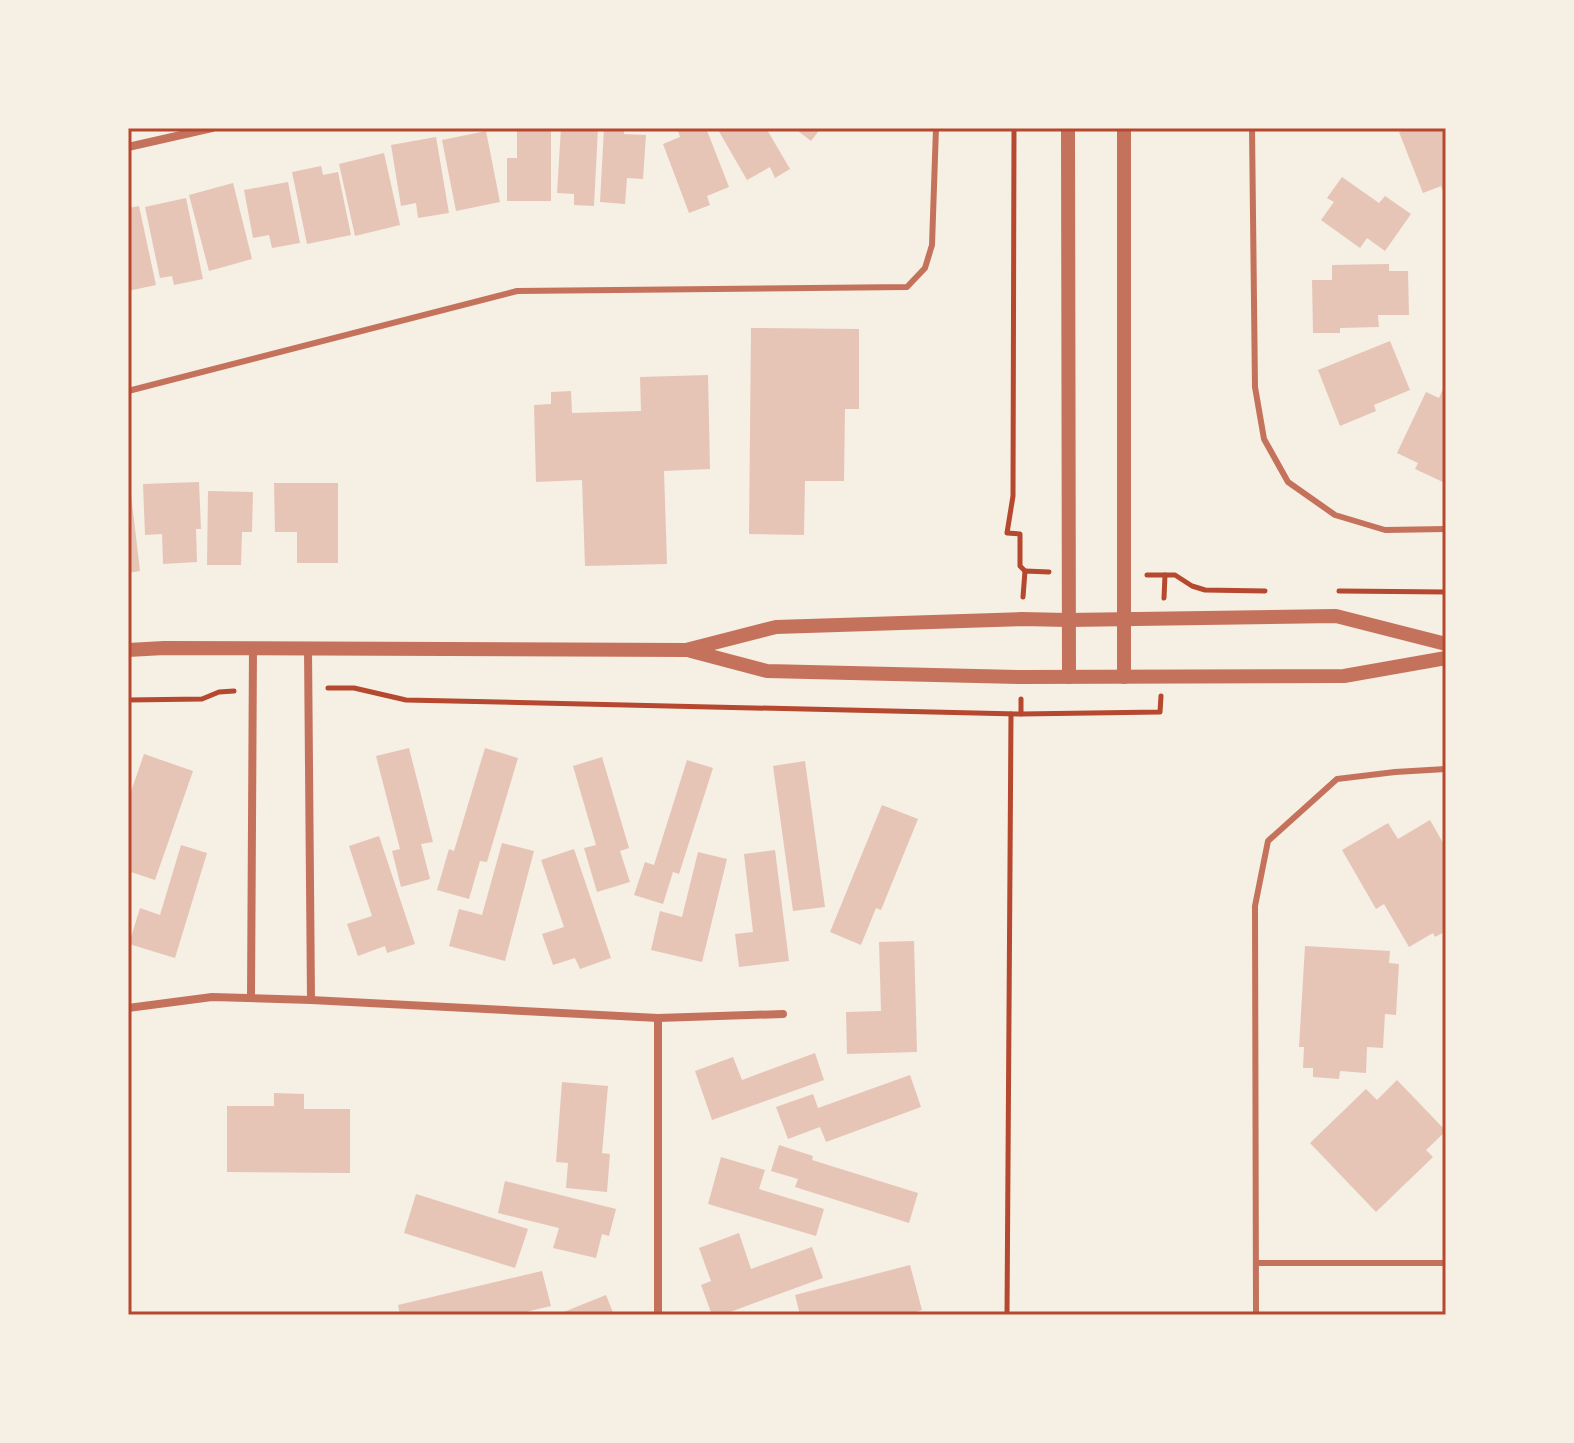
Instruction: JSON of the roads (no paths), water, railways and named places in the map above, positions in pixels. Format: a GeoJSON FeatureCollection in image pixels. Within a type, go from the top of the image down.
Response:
{"type":"FeatureCollection","features":[{"type":"Feature","properties":{"kind":"street"},"geometry":{"type":"LineString","coordinates":[[128,147],[212,128]]}},
{"type":"Feature","properties":{"kind":"street"},"geometry":{"type":"LineString","coordinates":[[1068,128],[1069,677]]}},
{"type":"Feature","properties":{"kind":"street"},"geometry":{"type":"LineString","coordinates":[[1124,128],[1124,677]]}},
{"type":"Feature","properties":{"kind":"street"},"geometry":{"type":"LineString","coordinates":[[686,650],[776,627],[1022,619],[1336,616],[1446,644]]}},
{"type":"Feature","properties":{"kind":"street"},"geometry":{"type":"LineString","coordinates":[[251,997],[253,648]]}},
{"type":"Feature","properties":{"kind":"street"},"geometry":{"type":"LineString","coordinates":[[308,649],[311,1000]]}},
{"type":"Feature","properties":{"kind":"street"},"geometry":{"type":"LineString","coordinates":[[128,650],[686,650],[767,671],[1069,677],[1344,676],[1446,658]]}},
{"type":"Feature","properties":{"kind":"street"},"geometry":{"type":"LineString","coordinates":[[128,1008],[212,997],[251,997],[658,1018],[783,1014]]}},
{"type":"Feature","properties":{"kind":"street"},"geometry":{"type":"LineString","coordinates":[[658,1018],[658,1315]]}},
{"type":"Feature","properties":{"kind":"lane"},"geometry":{"type":"LineString","coordinates":[[128,391],[517,291],[907,287],[925,268],[932,245],[936,128]]}},
{"type":"Feature","properties":{"kind":"lane"},"geometry":{"type":"LineString","coordinates":[[1252,128],[1255,387],[1264,439],[1288,482],[1335,515],[1385,530],[1446,529]]}},
{"type":"Feature","properties":{"kind":"lane"},"geometry":{"type":"LineString","coordinates":[[1256,1315],[1255,906],[1268,841],[1337,779],[1446,769]]}},
{"type":"Feature","properties":{"kind":"lane"},"geometry":{"type":"LineString","coordinates":[[1256,1263],[1446,1263]]}}]}
